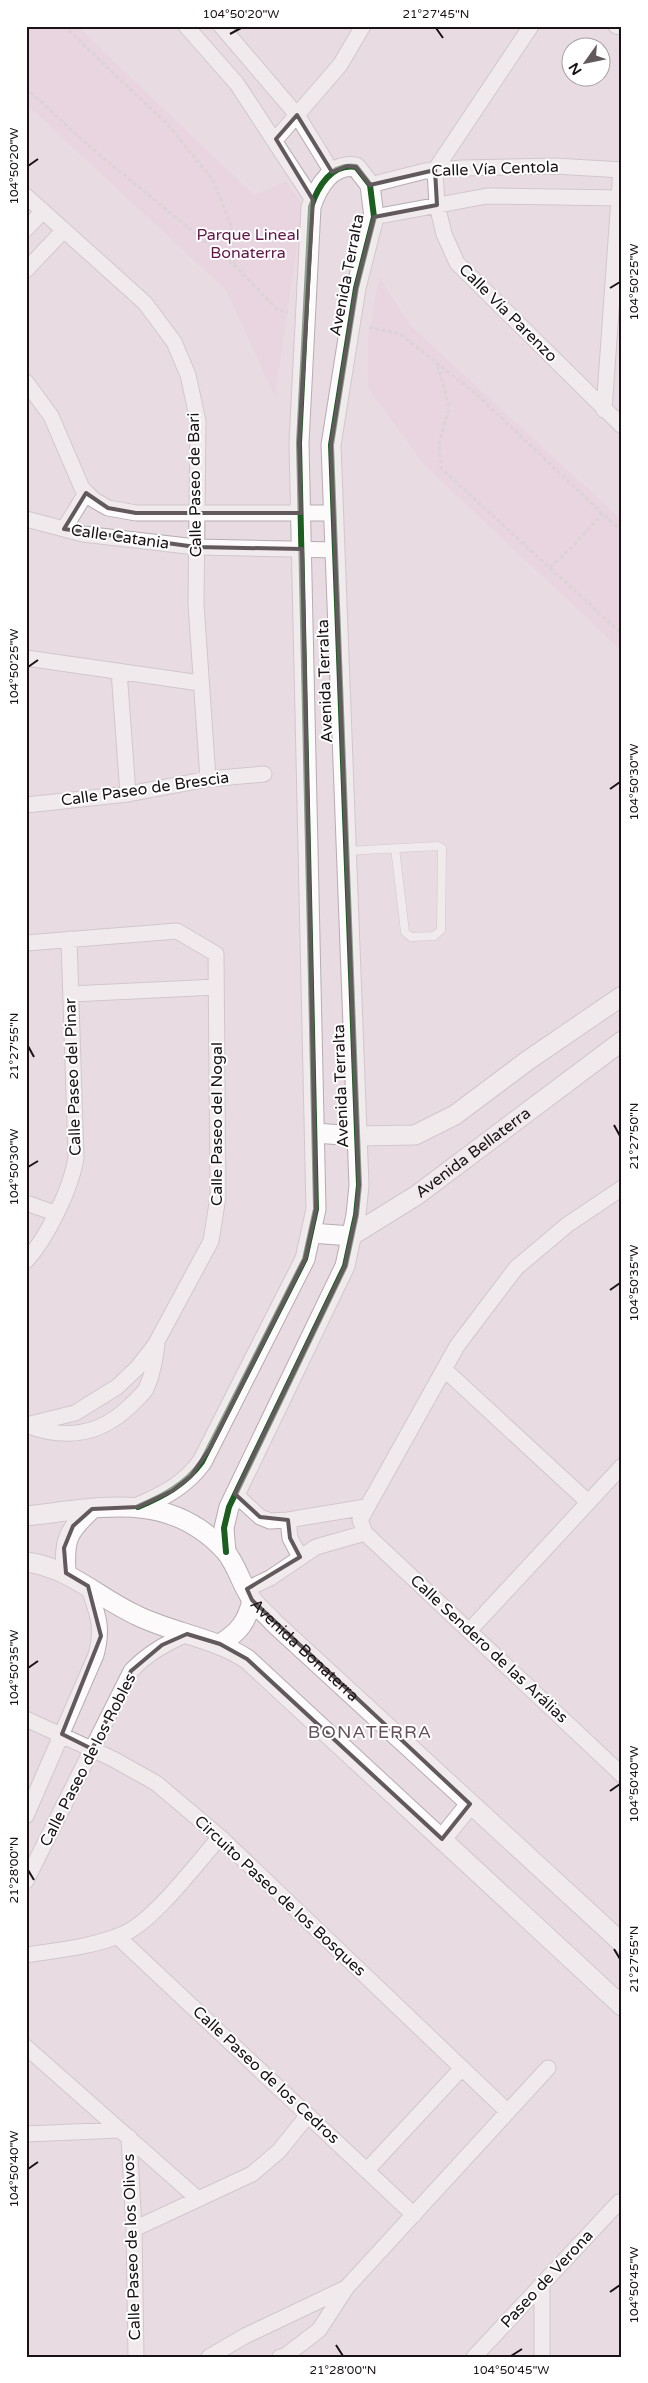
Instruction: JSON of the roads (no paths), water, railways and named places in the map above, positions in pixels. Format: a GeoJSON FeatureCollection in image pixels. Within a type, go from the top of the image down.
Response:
{"type":"FeatureCollection","features":[{"type":"Feature","properties":{"kind":"street"},"geometry":{"type":"LineString","coordinates":[[186,26],[238,84],[276,139],[313,200]]}},
{"type":"Feature","properties":{"kind":"street"},"geometry":{"type":"LineString","coordinates":[[221,26],[297,115],[332,172],[347,166],[356,167],[370,185]]}},
{"type":"Feature","properties":{"kind":"street"},"geometry":{"type":"LineString","coordinates":[[276,139],[340,65],[363,26]]}},
{"type":"Feature","properties":{"kind":"street"},"geometry":{"type":"LineString","coordinates":[[435,170],[531,26]]}},
{"type":"Feature","properties":{"kind":"street"},"geometry":{"type":"LineString","coordinates":[[616,26],[622,27]]}},
{"type":"Feature","properties":{"kind":"street","name":"Calle Vía Centola"},"geometry":{"type":"LineString","coordinates":[[370,185],[435,170],[555,166],[621,170]]}},
{"type":"Feature","properties":{"kind":"street","name":"Calle Vía Parenzo"},"geometry":{"type":"LineString","coordinates":[[435,170],[437,205],[444,234],[457,263],[622,426]]}},
{"type":"Feature","properties":{"kind":"street"},"geometry":{"type":"LineString","coordinates":[[604,410],[621,170]]}},
{"type":"Feature","properties":{"kind":"street","name":"Avenida Terralta"},"geometry":{"type":"LineString","coordinates":[[138,1507],[155,1500],[182,1484],[202,1462],[305,1259],[316,1209],[299,444],[311,207],[313,200],[332,172]]}},
{"type":"Feature","properties":{"kind":"street","name":"Avenida Terralta"},"geometry":{"type":"LineString","coordinates":[[226,1552],[224,1528],[228,1506],[345,1266],[359,1185],[331,445],[356,288],[374,217],[370,185]]}},
{"type":"Feature","properties":{"kind":"street","name":"Calle Paseo de Bari"},"geometry":{"type":"LineString","coordinates":[[26,196],[145,303],[174,342],[188,375],[198,421],[196,604],[208,778]]}},
{"type":"Feature","properties":{"kind":"street","name":"Calle Vía Centola"},"geometry":{"type":"LineString","coordinates":[[374,217],[486,196],[620,198]]}},
{"type":"Feature","properties":{"kind":"street"},"geometry":{"type":"LineString","coordinates":[[26,229],[43,211]]}},
{"type":"Feature","properties":{"kind":"street"},"geometry":{"type":"LineString","coordinates":[[26,270],[64,230]]}},
{"type":"Feature","properties":{"kind":"street"},"geometry":{"type":"LineString","coordinates":[[26,382],[50,416],[82,488],[94,500],[108,508],[136,514],[333,513]]}},
{"type":"Feature","properties":{"kind":"street"},"geometry":{"type":"LineString","coordinates":[[64,529],[86,493]]}},
{"type":"Feature","properties":{"kind":"street","name":"Calle Catania"},"geometry":{"type":"LineString","coordinates":[[26,519],[83,534],[196,547],[334,550]]}},
{"type":"Feature","properties":{"kind":"street"},"geometry":{"type":"LineString","coordinates":[[26,658],[200,683]]}},
{"type":"Feature","properties":{"kind":"street"},"geometry":{"type":"LineString","coordinates":[[119,671],[128,794]]}},
{"type":"Feature","properties":{"kind":"street","name":"Calle Paseo de Brescia"},"geometry":{"type":"LineString","coordinates":[[26,804],[128,794],[208,778],[264,774]]}},
{"type":"Feature","properties":{"kind":"street","name":"Calle Paseo del Nogal"},"geometry":{"type":"LineString","coordinates":[[26,1425],[75,1413],[117,1387],[137,1368],[158,1341],[211,1240],[215,1227],[218,1197],[216,954],[176,931],[69,939]]}},
{"type":"Feature","properties":{"kind":"street"},"geometry":{"type":"LineString","coordinates":[[26,942],[69,939]]}},
{"type":"Feature","properties":{"kind":"street","name":"Calle Paseo del Pinar"},"geometry":{"type":"LineString","coordinates":[[26,1261],[40,1242],[72,1179],[76,1158],[69,939]]}},
{"type":"Feature","properties":{"kind":"street"},"geometry":{"type":"LineString","coordinates":[[71,994],[216,987]]}},
{"type":"Feature","properties":{"kind":"street"},"geometry":{"type":"LineString","coordinates":[[315,1133],[356,1136],[415,1135],[455,1115],[527,1061],[622,996]]}},
{"type":"Feature","properties":{"kind":"street","name":"Avenida Bellaterra"},"geometry":{"type":"LineString","coordinates":[[351,1236],[417,1195],[622,1041]]}},
{"type":"Feature","properties":{"kind":"street"},"geometry":{"type":"LineString","coordinates":[[220,1644],[232,1636],[249,1616],[250,1594],[300,1557],[364,1520],[457,1346],[516,1268],[568,1225],[622,1188]]}},
{"type":"Feature","properties":{"kind":"street"},"geometry":{"type":"LineString","coordinates":[[26,1203],[55,1213]]}},
{"type":"Feature","properties":{"kind":"street"},"geometry":{"type":"LineString","coordinates":[[311,1234],[351,1236]]}},
{"type":"Feature","properties":{"kind":"street","name":"Calle Paseo del Nogal"},"geometry":{"type":"LineString","coordinates":[[26,1425],[47,1433],[69,1435],[96,1430],[122,1413],[144,1391],[152,1373],[158,1341]]}},
{"type":"Feature","properties":{"kind":"street"},"geometry":{"type":"LineString","coordinates":[[444,1369],[588,1502]]}},
{"type":"Feature","properties":{"kind":"street"},"geometry":{"type":"LineString","coordinates":[[469,1631],[622,1466]]}},
{"type":"Feature","properties":{"kind":"street"},"geometry":{"type":"LineString","coordinates":[[235,1494],[260,1518],[270,1521],[364,1520]]}},
{"type":"Feature","properties":{"kind":"street","name":"Avenida Bonaterra"},"geometry":{"type":"LineString","coordinates":[[26,1516],[105,1506],[138,1507],[152,1509],[192,1523],[226,1552],[237,1567],[250,1594],[274,1623],[622,1943]]}},
{"type":"Feature","properties":{"kind":"street"},"geometry":{"type":"LineString","coordinates":[[66,1573],[64,1548],[73,1526],[92,1509]]}},
{"type":"Feature","properties":{"kind":"street"},"geometry":{"type":"LineString","coordinates":[[288,1520],[290,1538],[300,1557]]}},
{"type":"Feature","properties":{"kind":"street","name":"Calle Sendero de las Arálias"},"geometry":{"type":"LineString","coordinates":[[364,1520],[469,1631],[622,1775]]}},
{"type":"Feature","properties":{"kind":"street"},"geometry":{"type":"LineString","coordinates":[[26,1562],[44,1565],[66,1573],[136,1615],[220,1644],[247,1659],[622,2006]]}},
{"type":"Feature","properties":{"kind":"street","name":"Calle Paseo de los Robles"},"geometry":{"type":"LineString","coordinates":[[26,1816],[96,1655],[101,1636],[88,1586]]}},
{"type":"Feature","properties":{"kind":"street","name":"Calle Paseo de los Robles"},"geometry":{"type":"LineString","coordinates":[[26,1881],[132,1671],[144,1658],[162,1645],[187,1634]]}},
{"type":"Feature","properties":{"kind":"street","name":"Circuito Paseo de los Bosques"},"geometry":{"type":"LineString","coordinates":[[26,1718],[62,1734],[156,1783],[220,1837],[508,2112]]}},
{"type":"Feature","properties":{"kind":"street"},"geometry":{"type":"LineString","coordinates":[[442,1839],[470,1804]]}},
{"type":"Feature","properties":{"kind":"street"},"geometry":{"type":"LineString","coordinates":[[26,1955],[100,1942],[143,1923],[220,1837]]}},
{"type":"Feature","properties":{"kind":"street","name":"Calle Paseo de los Cedros"},"geometry":{"type":"LineString","coordinates":[[117,1936],[414,2214]]}},
{"type":"Feature","properties":{"kind":"street"},"geometry":{"type":"LineString","coordinates":[[26,2047],[198,2199]]}},
{"type":"Feature","properties":{"kind":"street"},"geometry":{"type":"LineString","coordinates":[[367,2170],[462,2068]]}},
{"type":"Feature","properties":{"kind":"street"},"geometry":{"type":"LineString","coordinates":[[280,2357],[285,2356],[318,2330],[347,2287],[548,2068]]}},
{"type":"Feature","properties":{"kind":"street"},"geometry":{"type":"LineString","coordinates":[[134,2229],[252,2174],[266,2163],[308,2115]]}},
{"type":"Feature","properties":{"kind":"street"},"geometry":{"type":"LineString","coordinates":[[26,2134],[124,2133]]}},
{"type":"Feature","properties":{"kind":"street","name":"Calle Paseo de los Olivos"},"geometry":{"type":"LineString","coordinates":[[124,2133],[134,2229],[136,2357]]}},
{"type":"Feature","properties":{"kind":"street","name":"Paseo de Verona"},"geometry":{"type":"LineString","coordinates":[[474,2357],[620,2203]]}},
{"type":"Feature","properties":{"kind":"street"},"geometry":{"type":"LineString","coordinates":[[542,2285],[542,2357]]}},
{"type":"Feature","properties":{"kind":"street"},"geometry":{"type":"LineString","coordinates":[[209,2357],[245,2336],[347,2287]]}},
{"type":"Feature","properties":{"kind":"lane"},"geometry":{"type":"LineString","coordinates":[[346,851],[395,848],[438,846],[442,848],[441,930],[437,934],[411,937],[405,932],[395,848]]}},
{"type":"Feature","properties":{"kind":"district","name":"BONATERRA"},"geometry":{"type":"Point","coordinates":[370,1732]}},
{"type":"Feature","properties":{"kind":"park label","name":"Parque Lineal Bonaterra"},"geometry":{"type":"Point","coordinates":[248,244]}}]}
